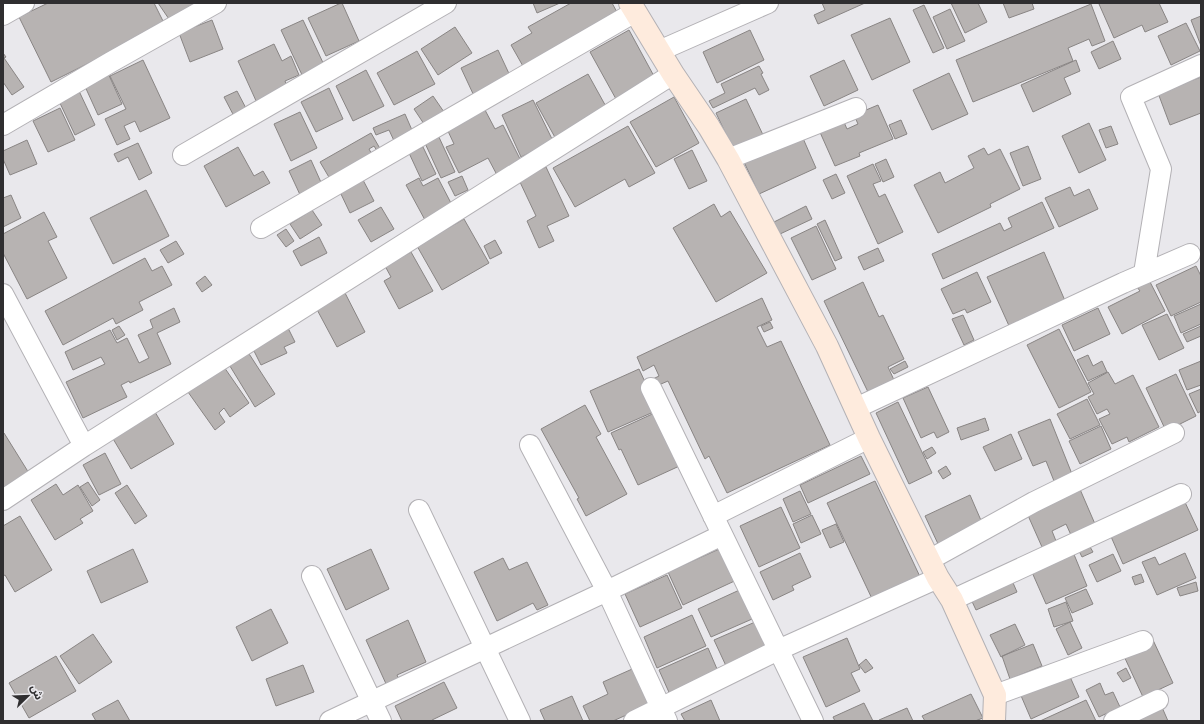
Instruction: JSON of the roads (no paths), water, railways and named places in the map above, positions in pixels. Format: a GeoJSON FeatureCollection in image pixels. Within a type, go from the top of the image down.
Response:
{"type":"FeatureCollection","features":[{"type":"Feature","properties":{"kind":"street"},"geometry":{"type":"LineString","coordinates":[[3,15],[24,3]]}},
{"type":"Feature","properties":{"kind":"street"},"geometry":{"type":"LineString","coordinates":[[3,125],[216,3]]}},
{"type":"Feature","properties":{"kind":"street"},"geometry":{"type":"LineString","coordinates":[[183,155],[446,3]]}},
{"type":"Feature","properties":{"kind":"street"},"geometry":{"type":"LineString","coordinates":[[659,50],[768,3]]}},
{"type":"Feature","properties":{"kind":"street"},"geometry":{"type":"LineString","coordinates":[[261,228],[633,7],[673,74],[709,127],[728,159],[827,346],[869,438],[933,569],[952,600],[994,695],[994,721]]}},
{"type":"Feature","properties":{"kind":"street"},"geometry":{"type":"LineString","coordinates":[[1144,274],[1161,169],[1131,97],[1201,65]]}},
{"type":"Feature","properties":{"kind":"street"},"geometry":{"type":"LineString","coordinates":[[3,500],[84,446],[673,74]]}},
{"type":"Feature","properties":{"kind":"street"},"geometry":{"type":"LineString","coordinates":[[728,159],[856,108]]}},
{"type":"Feature","properties":{"kind":"street"},"geometry":{"type":"LineString","coordinates":[[856,408],[1190,254]]}},
{"type":"Feature","properties":{"kind":"street"},"geometry":{"type":"LineString","coordinates":[[6,306],[84,446]]}},
{"type":"Feature","properties":{"kind":"street"},"geometry":{"type":"LineString","coordinates":[[651,388],[812,721]]}},
{"type":"Feature","properties":{"kind":"street"},"geometry":{"type":"LineString","coordinates":[[634,721],[664,714],[778,650],[933,569],[1034,502],[1174,433]]}},
{"type":"Feature","properties":{"kind":"street"},"geometry":{"type":"LineString","coordinates":[[713,516],[869,438]]}},
{"type":"Feature","properties":{"kind":"street"},"geometry":{"type":"LineString","coordinates":[[530,445],[607,591],[664,714]]}},
{"type":"Feature","properties":{"kind":"street"},"geometry":{"type":"LineString","coordinates":[[952,600],[1182,494]]}},
{"type":"Feature","properties":{"kind":"street"},"geometry":{"type":"LineString","coordinates":[[419,510],[520,721]]}},
{"type":"Feature","properties":{"kind":"street"},"geometry":{"type":"LineString","coordinates":[[330,721],[607,591],[722,535]]}},
{"type":"Feature","properties":{"kind":"street"},"geometry":{"type":"LineString","coordinates":[[312,576],[381,721]]}},
{"type":"Feature","properties":{"kind":"street"},"geometry":{"type":"LineString","coordinates":[[994,695],[1143,641]]}},
{"type":"Feature","properties":{"kind":"street"},"geometry":{"type":"LineString","coordinates":[[1114,721],[1158,700]]}}]}
